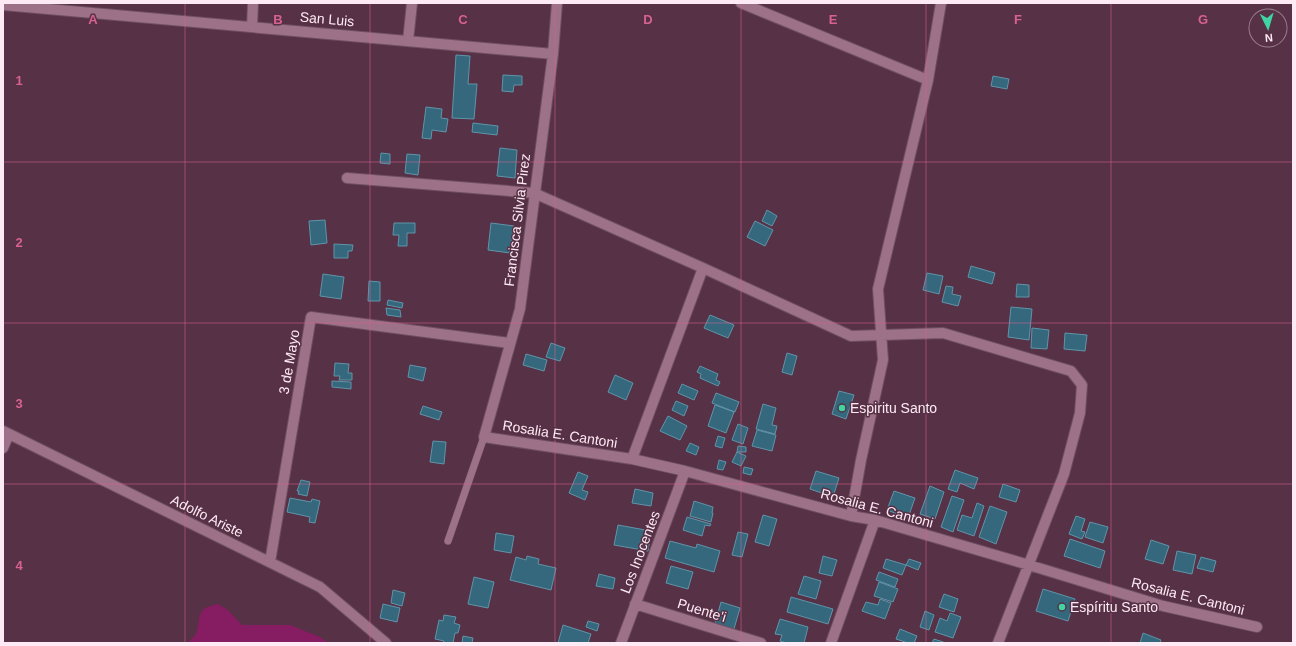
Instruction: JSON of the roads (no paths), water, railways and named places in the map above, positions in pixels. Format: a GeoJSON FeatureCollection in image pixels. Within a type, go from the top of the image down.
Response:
{"type":"FeatureCollection","features":[{"type":"Feature","properties":{"kind":"street"},"geometry":{"type":"LineString","coordinates":[[252,27],[253,3]]}},
{"type":"Feature","properties":{"kind":"street"},"geometry":{"type":"LineString","coordinates":[[408,41],[412,3]]}},
{"type":"Feature","properties":{"kind":"street","name":"Francisca Silvia Pirez"},"geometry":{"type":"LineString","coordinates":[[484,437],[520,309],[557,3]]}},
{"type":"Feature","properties":{"kind":"street"},"geometry":{"type":"LineString","coordinates":[[741,3],[928,80]]}},
{"type":"Feature","properties":{"kind":"street"},"geometry":{"type":"LineString","coordinates":[[851,516],[861,460],[883,360],[878,289],[928,80],[941,3]]}},
{"type":"Feature","properties":{"kind":"street","name":"San Luis"},"geometry":{"type":"LineString","coordinates":[[3,5],[552,54]]}},
{"type":"Feature","properties":{"kind":"street"},"geometry":{"type":"LineString","coordinates":[[347,178],[534,193],[851,336],[943,333],[1072,370],[1082,385],[1080,413],[1064,474],[998,643]]}},
{"type":"Feature","properties":{"kind":"street"},"geometry":{"type":"LineString","coordinates":[[632,459],[703,268]]}},
{"type":"Feature","properties":{"kind":"street","name":"3 de Mayo"},"geometry":{"type":"LineString","coordinates":[[270,562],[311,317],[510,343]]}},
{"type":"Feature","properties":{"kind":"street"},"geometry":{"type":"LineString","coordinates":[[3,448],[6,432]]}},
{"type":"Feature","properties":{"kind":"street","name":"Adolfo Ariste"},"geometry":{"type":"LineString","coordinates":[[6,432],[320,587],[386,643]]}},
{"type":"Feature","properties":{"kind":"street","name":"Rosalia E. Cantoni"},"geometry":{"type":"LineString","coordinates":[[484,437],[632,459],[685,471],[851,516],[875,520],[1164,606],[1257,627]]}},
{"type":"Feature","properties":{"kind":"street","name":"Los Inocentes"},"geometry":{"type":"LineString","coordinates":[[621,643],[685,471]]}},
{"type":"Feature","properties":{"kind":"street"},"geometry":{"type":"LineString","coordinates":[[831,643],[875,520]]}},
{"type":"Feature","properties":{"kind":"street","name":"Puente'i"},"geometry":{"type":"LineString","coordinates":[[635,604],[761,643]]}},
{"type":"Feature","properties":{"kind":"lane"},"geometry":{"type":"LineString","coordinates":[[448,540],[484,437]]}},
{"type":"Feature","properties":{"kind":"place","name":"Espiritu Santo"},"geometry":{"type":"Point","coordinates":[842,408]}},
{"type":"Feature","properties":{"kind":"place","name":"Espíritu Santo"},"geometry":{"type":"Point","coordinates":[1062,607]}}]}
